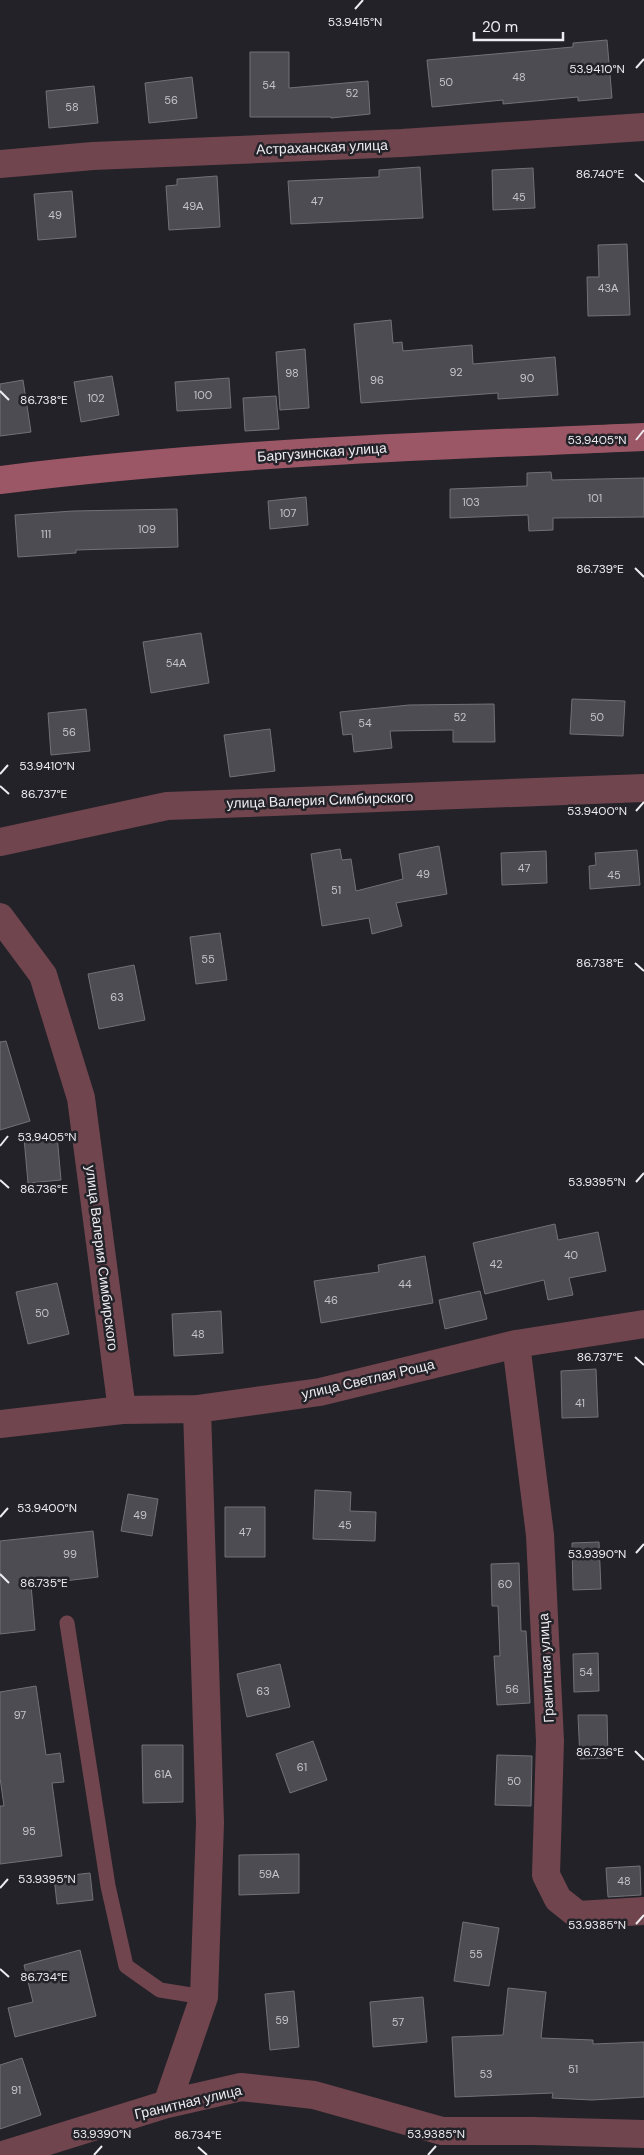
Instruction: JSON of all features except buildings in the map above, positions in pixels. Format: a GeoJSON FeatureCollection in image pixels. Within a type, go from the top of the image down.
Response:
{"type":"FeatureCollection","features":[{"type":"Feature","properties":{"kind":"street","name":"Астраханская улица"},"geometry":{"type":"LineString","coordinates":[[0,164],[93,156],[402,143],[644,127]]}},
{"type":"Feature","properties":{"kind":"street","name":"Баргузинская улица"},"geometry":{"type":"LineString","coordinates":[[0,480],[104,467],[324,451],[644,437]]}},
{"type":"Feature","properties":{"kind":"street","name":"улица Валерия Симбирского"},"geometry":{"type":"LineString","coordinates":[[0,842],[167,806],[644,788]]}},
{"type":"Feature","properties":{"kind":"street","name":"улица Валерия Симбирского"},"geometry":{"type":"LineString","coordinates":[[0,917],[43,975],[81,1098],[122,1410]]}},
{"type":"Feature","properties":{"kind":"street","name":"улица Светлая Роща"},"geometry":{"type":"LineString","coordinates":[[0,1424],[122,1410],[197,1409],[320,1392],[516,1344],[644,1324]]}},
{"type":"Feature","properties":{"kind":"street","name":"Гранитная улица"},"geometry":{"type":"LineString","coordinates":[[516,1344],[540,1534],[550,1741],[546,1875],[558,1899],[578,1915],[644,1911]]}},
{"type":"Feature","properties":{"kind":"street"},"geometry":{"type":"LineString","coordinates":[[167,2104],[204,1997],[210,1822],[197,1409]]}},
{"type":"Feature","properties":{"kind":"street","name":"Гранитная улица"},"geometry":{"type":"LineString","coordinates":[[3,2155],[167,2104],[241,2087],[314,2095],[442,2132],[533,2131],[644,2134]]}},
{"type":"Feature","properties":{"kind":"lane"},"geometry":{"type":"LineString","coordinates":[[67,1623],[108,1886],[126,1966],[160,1990],[204,1997]]}}]}
